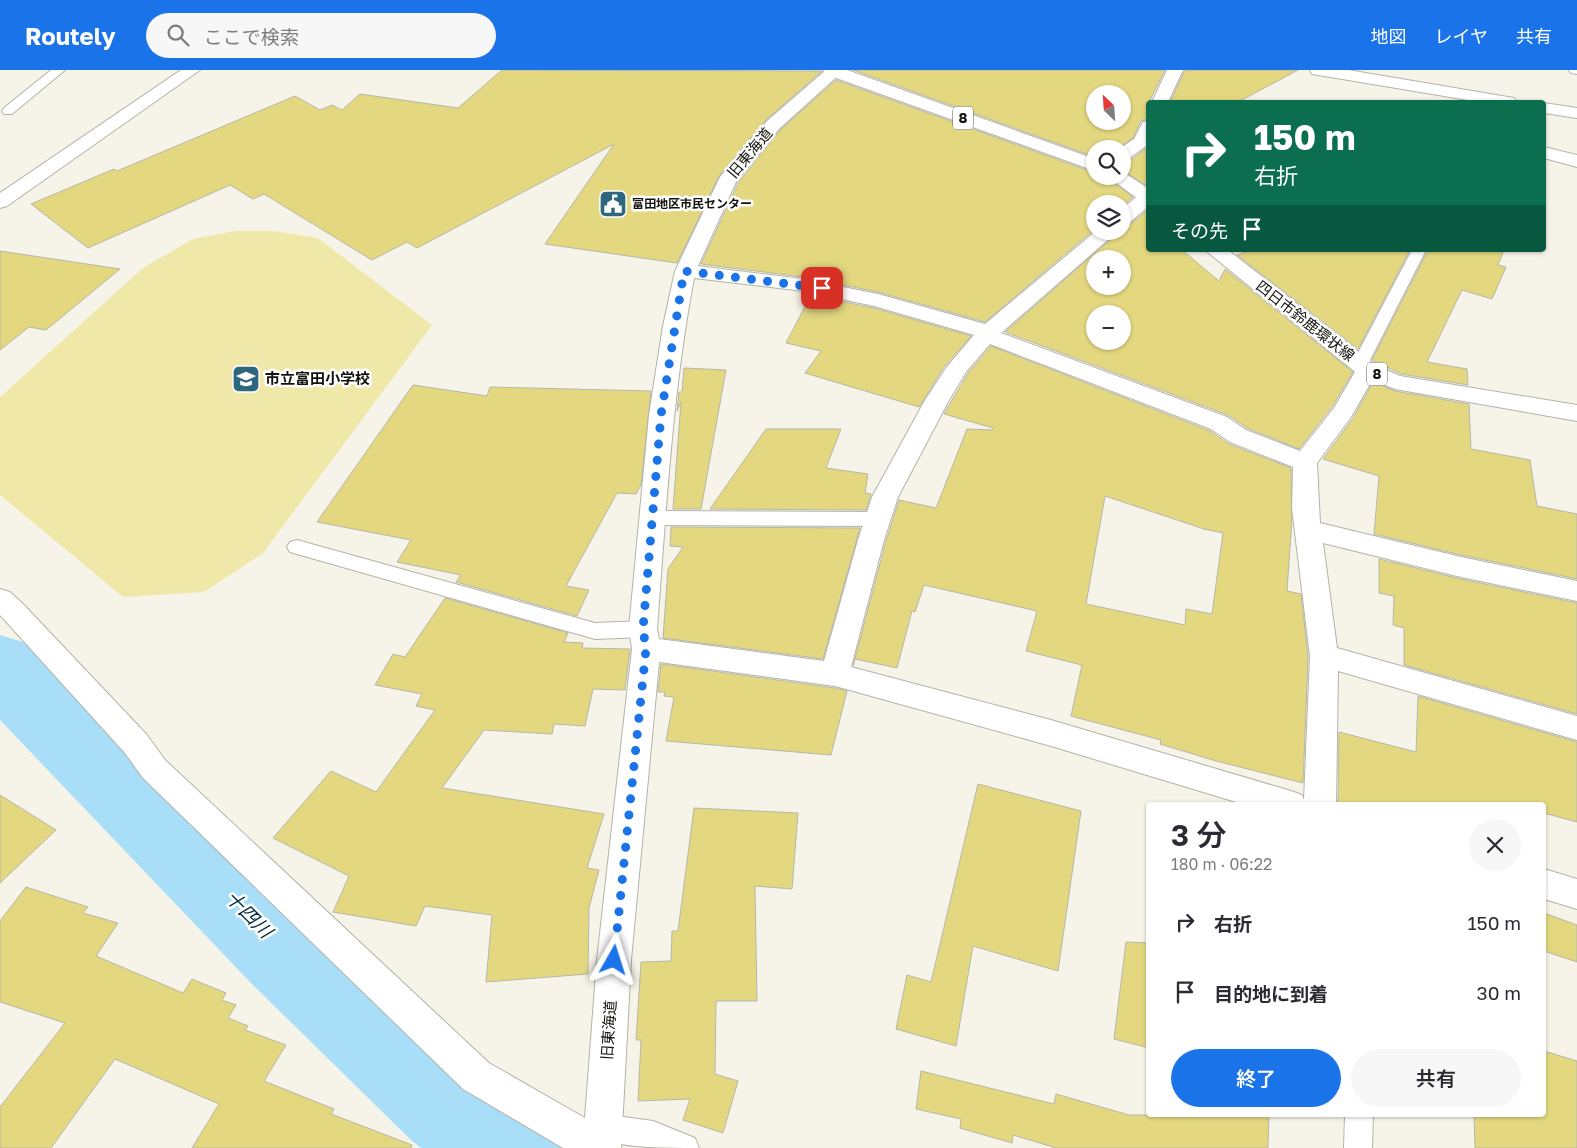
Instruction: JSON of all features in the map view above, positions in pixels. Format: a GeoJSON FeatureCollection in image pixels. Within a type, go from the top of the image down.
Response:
{"type":"FeatureCollection","features":[{"type":"Feature","properties":{"kind":"street"},"geometry":{"type":"LineString","coordinates":[[0,202],[192,70]]}},
{"type":"Feature","properties":{"kind":"street"},"geometry":{"type":"LineString","coordinates":[[1161,100],[1175,70]]}},
{"type":"Feature","properties":{"kind":"street"},"geometry":{"type":"LineString","coordinates":[[1318,70],[1439,85],[1474,100]]}},
{"type":"Feature","properties":{"kind":"street","name":"8"},"geometry":{"type":"LineString","coordinates":[[833,71],[1086,162]]}},
{"type":"Feature","properties":{"kind":"street","name":"旧東海道"},"geometry":{"type":"LineString","coordinates":[[601,1141],[614,960],[644,639],[661,415],[684,271],[727,181],[773,126],[833,71]]}},
{"type":"Feature","properties":{"kind":"street"},"geometry":{"type":"LineString","coordinates":[[1546,108],[1577,113]]}},
{"type":"Feature","properties":{"kind":"street"},"geometry":{"type":"LineString","coordinates":[[1131,149],[1141,142],[1146,132]]}},
{"type":"Feature","properties":{"kind":"street"},"geometry":{"type":"LineString","coordinates":[[1546,153],[1577,161]]}},
{"type":"Feature","properties":{"kind":"street"},"geometry":{"type":"LineString","coordinates":[[1129,185],[1146,197]]}},
{"type":"Feature","properties":{"kind":"street"},"geometry":{"type":"LineString","coordinates":[[1131,212],[1146,200]]}},
{"type":"Feature","properties":{"kind":"street"},"geometry":{"type":"LineString","coordinates":[[834,674],[884,497],[936,402],[957,368],[987,334],[1097,240]]}},
{"type":"Feature","properties":{"kind":"street","name":"四日市鈴鹿環状線"},"geometry":{"type":"LineString","coordinates":[[1218,252],[1364,367],[1395,382],[1577,413]]}},
{"type":"Feature","properties":{"kind":"street"},"geometry":{"type":"LineString","coordinates":[[684,271],[803,285],[878,300],[987,334],[1219,423],[1238,436],[1305,462]]}},
{"type":"Feature","properties":{"kind":"street"},"geometry":{"type":"LineString","coordinates":[[1320,802],[1324,656],[1305,508],[1305,462],[1343,412],[1364,367]]}},
{"type":"Feature","properties":{"kind":"street"},"geometry":{"type":"LineString","coordinates":[[1309,530],[1460,567],[1577,591]]}},
{"type":"Feature","properties":{"kind":"street"},"geometry":{"type":"LineString","coordinates":[[4,609],[136,744],[154,769],[476,1076],[601,1141]]}},
{"type":"Feature","properties":{"kind":"street"},"geometry":{"type":"LineString","coordinates":[[644,639],[834,674],[894,689],[1281,802]]}},
{"type":"Feature","properties":{"kind":"street"},"geometry":{"type":"LineString","coordinates":[[1324,656],[1577,728]]}},
{"type":"Feature","properties":{"kind":"street"},"geometry":{"type":"LineString","coordinates":[[1546,885],[1577,894]]}},
{"type":"Feature","properties":{"kind":"lane"},"geometry":{"type":"LineString","coordinates":[[8,111],[59,70]]}},
{"type":"Feature","properties":{"kind":"lane"},"geometry":{"type":"LineString","coordinates":[[1364,367],[1418,252]]}},
{"type":"Feature","properties":{"kind":"lane"},"geometry":{"type":"LineString","coordinates":[[653,518],[877,520]]}},
{"type":"Feature","properties":{"kind":"lane"},"geometry":{"type":"LineString","coordinates":[[297,547],[595,631],[644,639]]}},
{"type":"Feature","properties":{"kind":"lane"},"geometry":{"type":"LineString","coordinates":[[1358,1148],[1359,1117]]}},
{"type":"Feature","properties":{"kind":"lane"},"geometry":{"type":"LineString","coordinates":[[601,1141],[653,1135],[685,1148]]}},
{"type":"Feature","properties":{"kind":"shaded area"},"geometry":{"type":"Polygon","coordinates":[[[235,231],[274,231],[318,238],[432,325],[263,553],[204,592],[123,597],[0,495],[0,397],[143,268],[193,239],[235,231]]]}},
{"type":"Feature","properties":{"kind":"building"},"geometry":{"type":"Polygon","coordinates":[[[502,70],[822,71],[766,120],[719,176],[677,263],[545,244],[614,144],[417,248],[407,242],[372,260],[264,194],[253,199],[230,185],[88,248],[31,204],[114,169],[117,171],[295,96],[320,110],[332,105],[342,110],[360,94],[458,108],[502,70]]]}},
{"type":"Feature","properties":{"kind":"building"},"geometry":{"type":"Polygon","coordinates":[[[853,70],[1165,70],[1150,100],[1146,100],[1146,120],[1141,121],[1133,138],[1130,140],[1086,140],[1086,154],[853,70]]]}},
{"type":"Feature","properties":{"kind":"building"},"geometry":{"type":"Polygon","coordinates":[[[1185,70],[1298,70],[1242,100],[1171,100],[1185,70]]]}},
{"type":"Feature","properties":{"kind":"building"},"geometry":{"type":"Polygon","coordinates":[[[836,80],[1086,170],[1086,185],[1117,185],[1130,195],[1086,195],[1086,237],[985,322],[878,292],[803,277],[701,264],[738,183],[780,130],[836,80]]]}},
{"type":"Feature","properties":{"kind":"building"},"geometry":{"type":"Polygon","coordinates":[[[1146,148],[1146,185],[1131,176],[1131,160],[1146,148]]]}},
{"type":"Feature","properties":{"kind":"building"},"geometry":{"type":"Polygon","coordinates":[[[1146,211],[1146,252],[1184,252],[1219,281],[1225,269],[1353,372],[1332,407],[1299,449],[1247,428],[1228,415],[1005,332],[1086,261],[1086,295],[1131,295],[1131,250],[1098,250],[1110,240],[1131,240],[1131,223],[1146,211]]]}},
{"type":"Feature","properties":{"kind":"building"},"geometry":{"type":"Polygon","coordinates":[[[0,251],[120,269],[46,330],[29,327],[0,350],[0,251]]]}},
{"type":"Feature","properties":{"kind":"building"},"geometry":{"type":"Polygon","coordinates":[[[1246,252],[1409,252],[1358,349],[1237,255],[1246,252]]]}},
{"type":"Feature","properties":{"kind":"building"},"geometry":{"type":"Polygon","coordinates":[[[1427,252],[1503,252],[1498,265],[1506,267],[1492,299],[1462,290],[1427,362],[1467,369],[1468,385],[1401,374],[1372,360],[1427,252]]]}},
{"type":"Feature","properties":{"kind":"building"},"geometry":{"type":"Polygon","coordinates":[[[811,295],[874,308],[971,336],[944,367],[919,407],[805,373],[821,351],[786,343],[811,295]]]}},
{"type":"Feature","properties":{"kind":"building"},"geometry":{"type":"Polygon","coordinates":[[[991,346],[1210,431],[1229,444],[1291,468],[1292,519],[1287,591],[1301,594],[1308,656],[1303,783],[1216,761],[1160,744],[1161,740],[1071,716],[1082,665],[1026,651],[1037,611],[924,585],[915,612],[912,611],[897,668],[855,659],[853,666],[886,541],[899,500],[936,508],[967,429],[992,430],[993,428],[944,414],[968,373],[991,346]],[[1105,496],[1086,604],[1185,625],[1186,609],[1212,614],[1223,533],[1204,529],[1105,496]]]}},
{"type":"Feature","properties":{"kind":"building"},"geometry":{"type":"Polygon","coordinates":[[[684,368],[726,370],[701,509],[673,509],[681,402],[677,411],[679,392],[682,392],[684,368]]]}},
{"type":"Feature","properties":{"kind":"building"},"geometry":{"type":"Polygon","coordinates":[[[1373,382],[1395,391],[1469,404],[1471,449],[1530,460],[1537,506],[1577,514],[1577,579],[1461,555],[1374,534],[1379,476],[1323,459],[1353,418],[1373,382]]]}},
{"type":"Feature","properties":{"kind":"building"},"geometry":{"type":"Polygon","coordinates":[[[413,385],[487,396],[490,387],[651,391],[641,485],[636,494],[617,493],[566,586],[589,590],[577,616],[456,582],[461,575],[397,562],[411,540],[317,522],[413,385]]]}},
{"type":"Feature","properties":{"kind":"building"},"geometry":{"type":"Polygon","coordinates":[[[766,429],[841,429],[826,468],[868,474],[865,493],[871,494],[866,510],[710,509],[766,429]]]}},
{"type":"Feature","properties":{"kind":"building"},"geometry":{"type":"Polygon","coordinates":[[[671,527],[860,528],[823,659],[663,638],[668,569],[683,547],[670,546],[671,527]]]}},
{"type":"Feature","properties":{"kind":"building"},"geometry":{"type":"Polygon","coordinates":[[[1379,559],[1461,579],[1577,603],[1577,714],[1404,665],[1404,628],[1393,625],[1394,596],[1379,593],[1379,559]]]}},
{"type":"Feature","properties":{"kind":"building"},"geometry":{"type":"Polygon","coordinates":[[[445,598],[568,633],[564,642],[583,643],[582,648],[630,649],[625,690],[593,689],[585,726],[554,724],[552,734],[484,730],[442,788],[604,814],[587,868],[599,870],[589,908],[588,974],[486,982],[492,915],[425,906],[416,926],[333,912],[349,876],[273,838],[331,771],[376,792],[435,710],[416,706],[422,694],[375,685],[393,654],[405,657],[445,598]]]}},
{"type":"Feature","properties":{"kind":"building"},"geometry":{"type":"Polygon","coordinates":[[[661,664],[847,691],[831,755],[666,741],[674,697],[664,696],[665,692],[658,692],[661,664]]]}},
{"type":"Feature","properties":{"kind":"building"},"geometry":{"type":"Polygon","coordinates":[[[1418,696],[1577,742],[1577,822],[1546,814],[1546,802],[1338,802],[1339,732],[1416,752],[1418,696]]]}},
{"type":"Feature","properties":{"kind":"building"},"geometry":{"type":"Polygon","coordinates":[[[978,784],[1081,811],[1058,971],[973,946],[956,1046],[896,1029],[907,975],[931,982],[978,784]]]}},
{"type":"Feature","properties":{"kind":"building"},"geometry":{"type":"Polygon","coordinates":[[[0,795],[56,830],[0,883],[0,795]]]}},
{"type":"Feature","properties":{"kind":"building"},"geometry":{"type":"Polygon","coordinates":[[[694,808],[798,813],[792,889],[755,886],[757,1001],[716,1001],[715,1074],[738,1081],[723,1133],[683,1120],[690,1099],[638,1101],[641,1040],[636,1040],[641,962],[671,961],[672,931],[678,931],[694,808]]]}},
{"type":"Feature","properties":{"kind":"building"},"geometry":{"type":"Polygon","coordinates":[[[26,887],[88,907],[83,913],[118,923],[96,956],[183,993],[192,979],[226,993],[222,1000],[236,1005],[228,1018],[248,1026],[245,1030],[286,1045],[264,1081],[334,1109],[331,1114],[412,1145],[411,1148],[192,1148],[219,1104],[115,1059],[51,1148],[0,1148],[0,1107],[65,1023],[0,1002],[0,921],[26,887]]]}},
{"type":"Feature","properties":{"kind":"building"},"geometry":{"type":"Polygon","coordinates":[[[1546,914],[1577,925],[1577,962],[1546,952],[1546,914]]]}},
{"type":"Feature","properties":{"kind":"building"},"geometry":{"type":"Polygon","coordinates":[[[1126,942],[1146,943],[1146,1047],[1114,1039],[1126,942]]]}},
{"type":"Feature","properties":{"kind":"building"},"geometry":{"type":"Polygon","coordinates":[[[1546,1052],[1577,1061],[1577,1148],[1475,1148],[1474,1117],[1546,1117],[1546,1052]]]}},
{"type":"Feature","properties":{"kind":"building"},"geometry":{"type":"Polygon","coordinates":[[[921,1071],[1054,1104],[1056,1094],[1129,1115],[1146,1115],[1146,1117],[1269,1117],[1268,1148],[1056,1148],[1013,1135],[1012,1143],[960,1128],[961,1119],[916,1109],[921,1071]]]}},
{"type":"Feature","properties":{"kind":"waterway","name":"十四川"},"geometry":{"type":"LineString","coordinates":[[0,667],[284,949],[447,1102],[510,1148]]}},
{"type":"Feature","properties":{"kind":"place","name":"富田地区市民センター"},"geometry":{"type":"Point","coordinates":[613,204]}},
{"type":"Feature","properties":{"kind":"place","name":"市立富田小学校"},"geometry":{"type":"Point","coordinates":[246,379]}},
{"type":"Feature","properties":{"kind":"route"},"geometry":{"type":"LineString","coordinates":[[614,960],[646,649],[643,629],[661,415],[684,271],[822,288]]}}]}
